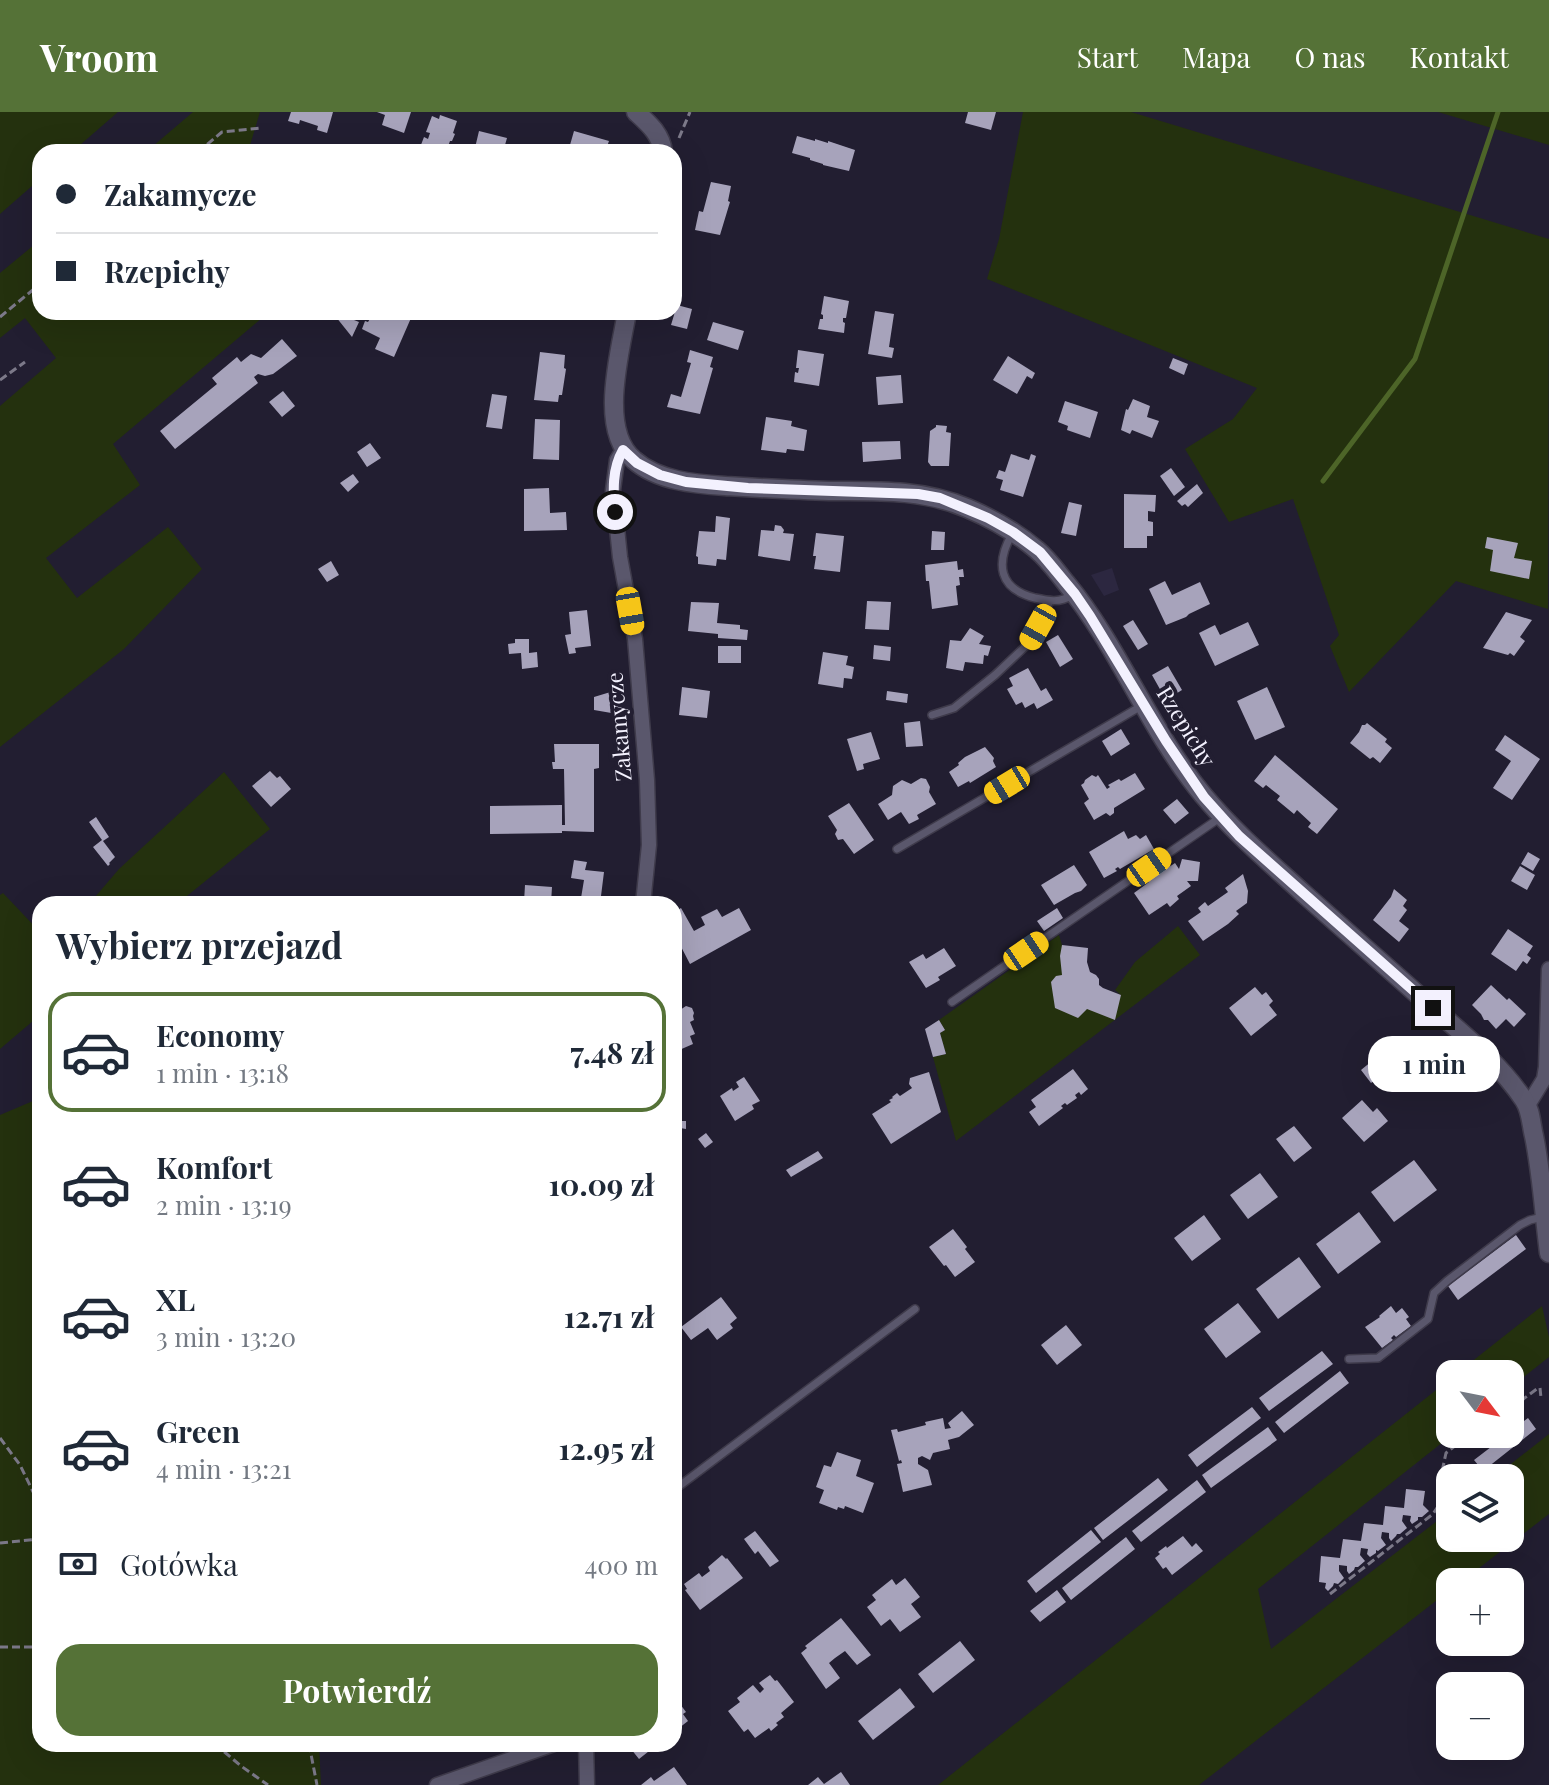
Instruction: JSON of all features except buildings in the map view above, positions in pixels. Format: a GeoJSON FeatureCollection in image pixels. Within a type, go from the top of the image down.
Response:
{"type":"FeatureCollection","features":[{"type":"Feature","properties":{"kind":"street"},"geometry":{"type":"LineString","coordinates":[[636,112],[657,133],[661,144]]}},
{"type":"Feature","properties":{"kind":"street","name":"Zakamycze"},"geometry":{"type":"LineString","coordinates":[[626,320],[615,386],[614,416],[623,450],[617,460],[613,490],[620,557],[635,639],[647,780],[649,845],[644,896]]}},
{"type":"Feature","properties":{"kind":"street","name":"Rzepichy"},"geometry":{"type":"LineString","coordinates":[[623,450],[637,463],[660,475],[686,482],[748,488],[918,494],[940,498],[1013,532],[1040,552],[1075,594],[1193,783],[1239,836],[1513,1084],[1528,1105],[1541,1170],[1549,1253]]}},
{"type":"Feature","properties":{"kind":"street"},"geometry":{"type":"LineString","coordinates":[[1528,1105],[1544,1079],[1546,1067],[1549,969]]}},
{"type":"Feature","properties":{"kind":"street"},"geometry":{"type":"LineString","coordinates":[[437,1785],[531,1752]]}},
{"type":"Feature","properties":{"kind":"street"},"geometry":{"type":"LineString","coordinates":[[586,1752],[587,1785]]}},
{"type":"Feature","properties":{"kind":"lane"},"geometry":{"type":"LineString","coordinates":[[1013,532],[1003,551],[1002,574],[1011,587],[1020,593],[1050,601],[1065,600],[1075,594]]}},
{"type":"Feature","properties":{"kind":"lane"},"geometry":{"type":"LineString","coordinates":[[932,715],[954,708],[1030,642],[1050,601]]}},
{"type":"Feature","properties":{"kind":"lane"},"geometry":{"type":"LineString","coordinates":[[897,849],[1144,704]]}},
{"type":"Feature","properties":{"kind":"lane"},"geometry":{"type":"LineString","coordinates":[[952,1002],[1222,816]]}},
{"type":"Feature","properties":{"kind":"lane"},"geometry":{"type":"LineString","coordinates":[[1349,1359],[1378,1358],[1428,1319],[1434,1293],[1447,1281],[1520,1225],[1545,1216]]}},
{"type":"Feature","properties":{"kind":"lane"},"geometry":{"type":"LineString","coordinates":[[682,1484],[915,1309]]}},
{"type":"Feature","properties":{"kind":"path"},"geometry":{"type":"LineString","coordinates":[[674,144],[678,142],[690,112]]}},
{"type":"Feature","properties":{"kind":"path"},"geometry":{"type":"LineString","coordinates":[[208,144],[222,132],[261,128]]}},
{"type":"Feature","properties":{"kind":"path"},"geometry":{"type":"LineString","coordinates":[[0,317],[32,291]]}},
{"type":"Feature","properties":{"kind":"path"},"geometry":{"type":"LineString","coordinates":[[0,380],[25,362]]}},
{"type":"Feature","properties":{"kind":"path"},"geometry":{"type":"LineString","coordinates":[[1524,1398],[1538,1388],[1541,1398]]}},
{"type":"Feature","properties":{"kind":"path"},"geometry":{"type":"LineString","coordinates":[[0,1438],[20,1465],[32,1490]]}},
{"type":"Feature","properties":{"kind":"path"},"geometry":{"type":"LineString","coordinates":[[1330,1594],[1436,1509]]}},
{"type":"Feature","properties":{"kind":"path"},"geometry":{"type":"LineString","coordinates":[[0,1543],[32,1540]]}},
{"type":"Feature","properties":{"kind":"path"},"geometry":{"type":"LineString","coordinates":[[0,1647],[32,1647]]}},
{"type":"Feature","properties":{"kind":"path"},"geometry":{"type":"LineString","coordinates":[[224,1752],[268,1785]]}},
{"type":"Feature","properties":{"kind":"path"},"geometry":{"type":"LineString","coordinates":[[311,1752],[317,1785]]}},
{"type":"Feature","properties":{"kind":"shaded area"},"geometry":{"type":"Polygon","coordinates":[[[1112,568],[1119,590],[1104,596],[1091,575],[1112,568]]]}},
{"type":"Feature","properties":{"kind":"green space"},"geometry":{"type":"Polygon","coordinates":[[[0,112],[118,112],[81,144],[32,144],[32,186],[0,214],[0,112]]]}},
{"type":"Feature","properties":{"kind":"green space"},"geometry":{"type":"Polygon","coordinates":[[[193,112],[260,112],[250,144],[155,144],[193,112]]]}},
{"type":"Feature","properties":{"kind":"green space"},"geometry":{"type":"Polygon","coordinates":[[[1023,112],[1131,112],[1549,239],[1548,609],[1456,581],[1349,692],[1330,646],[1339,635],[1293,499],[1229,522],[1185,449],[1233,419],[1257,388],[987,279],[999,239],[1023,112]]]}},
{"type":"Feature","properties":{"kind":"green space"},"geometry":{"type":"Polygon","coordinates":[[[1438,112],[1549,112],[1549,145],[1438,112]]]}},
{"type":"Feature","properties":{"kind":"green space"},"geometry":{"type":"Polygon","coordinates":[[[32,247],[32,320],[260,320],[113,444],[140,485],[46,558],[77,598],[168,527],[202,569],[124,649],[0,747],[0,406],[56,358],[25,318],[0,338],[0,273],[32,247]]]}},
{"type":"Feature","properties":{"kind":"green space"},"geometry":{"type":"Polygon","coordinates":[[[224,772],[270,829],[187,896],[96,896],[119,869],[224,772]]]}},
{"type":"Feature","properties":{"kind":"green space"},"geometry":{"type":"Polygon","coordinates":[[[3,893],[32,924],[32,1022],[0,1049],[0,895],[3,893]]]}},
{"type":"Feature","properties":{"kind":"green space"},"geometry":{"type":"Polygon","coordinates":[[[1178,926],[1200,955],[956,1141],[933,1057],[946,1054],[940,1033],[945,1030],[939,1020],[1059,935],[1062,975],[1121,995],[1115,990],[1135,962],[1178,926]]]}},
{"type":"Feature","properties":{"kind":"green space"},"geometry":{"type":"Polygon","coordinates":[[[32,1101],[32,1752],[319,1752],[321,1785],[0,1785],[0,1115],[32,1101]]]}},
{"type":"Feature","properties":{"kind":"green space"},"geometry":{"type":"Polygon","coordinates":[[[1542,1306],[1549,1337],[1549,1357],[1524,1377],[1524,1360],[1474,1360],[1542,1306]]]}},
{"type":"Feature","properties":{"kind":"green space"},"geometry":{"type":"Polygon","coordinates":[[[1436,1390],[1436,1448],[1258,1589],[1271,1649],[1436,1522],[1436,1552],[1500,1552],[1479,1568],[1436,1568],[1436,1601],[1199,1785],[938,1785],[1436,1390]]]}},
{"type":"Feature","properties":{"kind":"green space"},"geometry":{"type":"Polygon","coordinates":[[[1549,1434],[1549,1514],[1524,1533],[1524,1464],[1511,1464],[1549,1434]]]}},
{"type":"Feature","properties":{"kind":"waterway"},"geometry":{"type":"LineString","coordinates":[[1323,481],[1415,359],[1498,112]]}},
{"type":"Feature","properties":{"kind":"route"},"geometry":{"type":"LineString","coordinates":[[615,512],[613,490],[617,460],[623,450],[637,463],[660,475],[686,482],[748,488],[918,494],[964,507],[1013,532],[1040,552],[1075,594],[1204,797],[1239,836],[1433,1008]]}}]}
